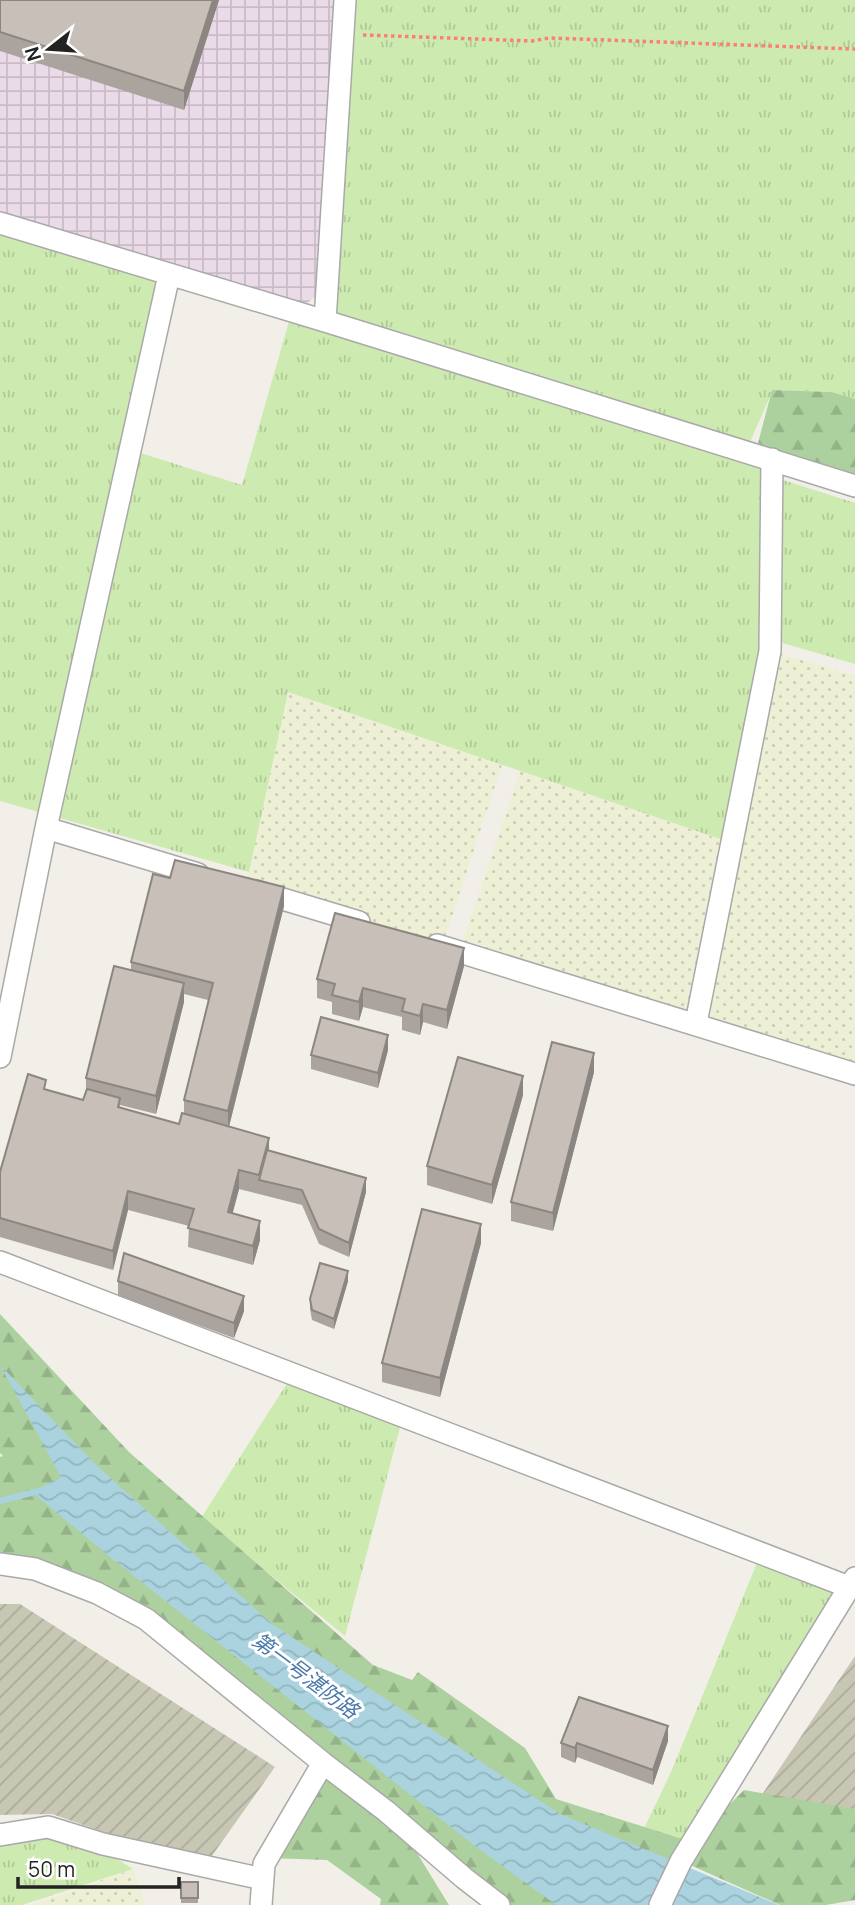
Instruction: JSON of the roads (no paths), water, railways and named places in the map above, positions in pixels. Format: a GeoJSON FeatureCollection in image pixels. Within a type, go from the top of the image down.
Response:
{"type":"FeatureCollection","features":[{"type":"Feature","properties":{"kind":"street"},"geometry":{"type":"LineString","coordinates":[[325,321],[345,0]]}},
{"type":"Feature","properties":{"kind":"street"},"geometry":{"type":"LineString","coordinates":[[0,223],[855,486]]}},
{"type":"Feature","properties":{"kind":"street"},"geometry":{"type":"LineString","coordinates":[[0,1057],[46,828],[169,275]]}},
{"type":"Feature","properties":{"kind":"street"},"geometry":{"type":"LineString","coordinates":[[696,1023],[770,650],[772,459]]}},
{"type":"Feature","properties":{"kind":"street"},"geometry":{"type":"LineString","coordinates":[[46,828],[377,927]]}},
{"type":"Feature","properties":{"kind":"street"},"geometry":{"type":"LineString","coordinates":[[416,939],[855,1074]]}},
{"type":"Feature","properties":{"kind":"street"},"geometry":{"type":"LineString","coordinates":[[0,1262],[852,1582],[681,1861],[660,1905]]}},
{"type":"Feature","properties":{"kind":"street"},"geometry":{"type":"LineString","coordinates":[[0,1564],[35,1569],[97,1593],[146,1619],[499,1905]]}},
{"type":"Feature","properties":{"kind":"street"},"geometry":{"type":"LineString","coordinates":[[261,1905],[264,1864],[323,1763]]}},
{"type":"Feature","properties":{"kind":"street"},"geometry":{"type":"LineString","coordinates":[[0,1835],[48,1827],[103,1844],[263,1880]]}},
{"type":"Feature","properties":{"kind":"water","name":"第一号湛防路"},"geometry":{"type":"Polygon","coordinates":[[[0,1365],[96,1465],[272,1624],[560,1814],[779,1905],[556,1905],[475,1846],[32,1492],[61,1477],[0,1365]]]}},
{"type":"Feature","properties":{"kind":"waterway"},"geometry":{"type":"LineString","coordinates":[[0,1501],[39,1491]]}}]}
